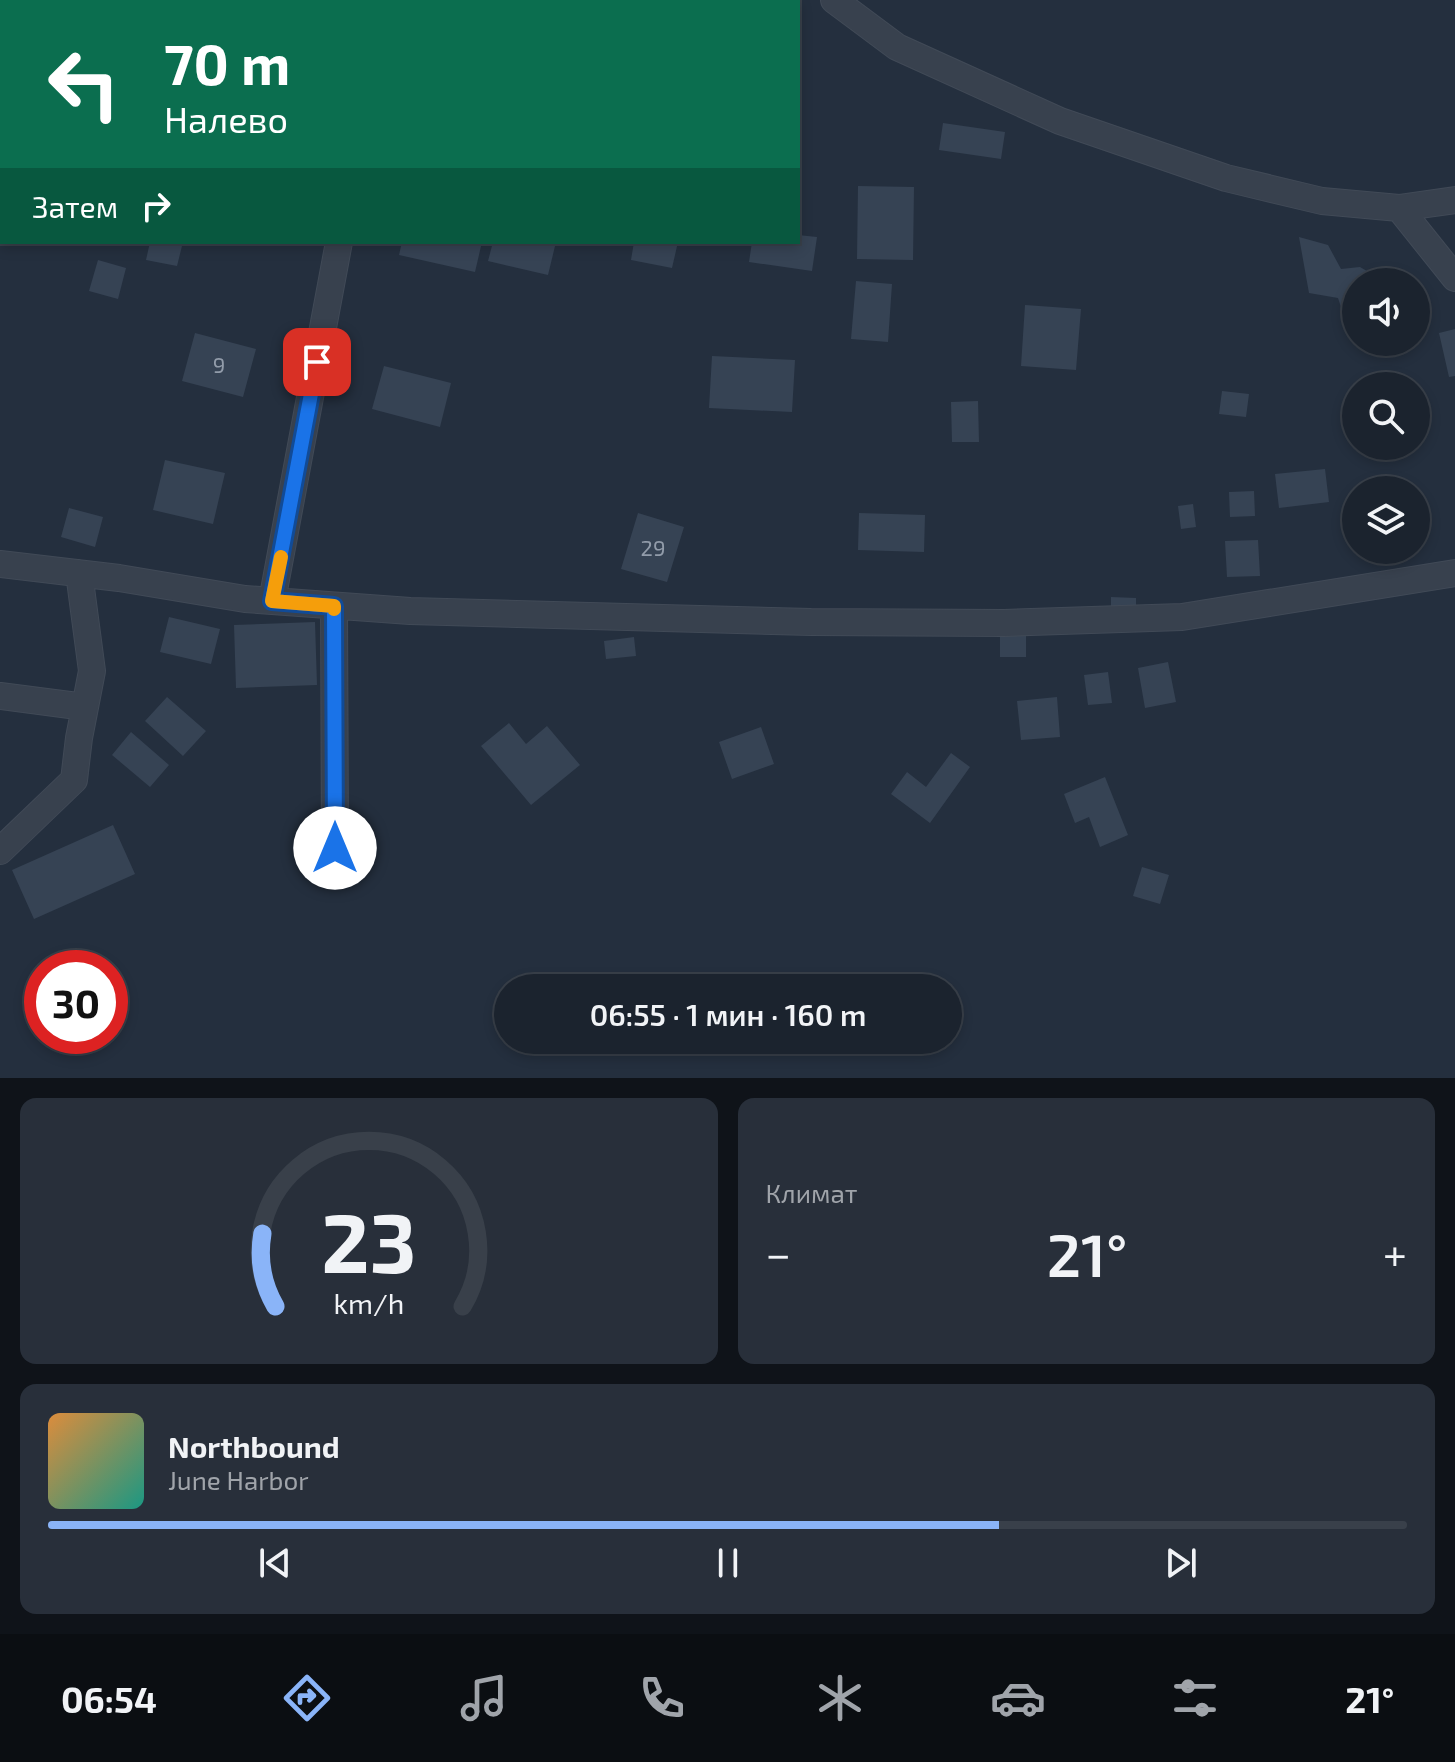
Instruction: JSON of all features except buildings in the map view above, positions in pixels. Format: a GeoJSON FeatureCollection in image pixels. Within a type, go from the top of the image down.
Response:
{"type":"FeatureCollection","features":[{"type":"Feature","properties":{"kind":"street"},"geometry":{"type":"LineString","coordinates":[[834,0],[897,47],[1060,121],[1226,178],[1322,201],[1399,208],[1455,200]]}},
{"type":"Feature","properties":{"kind":"street"},"geometry":{"type":"LineString","coordinates":[[1399,208],[1455,278]]}},
{"type":"Feature","properties":{"kind":"street"},"geometry":{"type":"LineString","coordinates":[[272,601],[339,244]]}},
{"type":"Feature","properties":{"kind":"street"},"geometry":{"type":"LineString","coordinates":[[0,564],[119,578],[245,599],[410,611],[734,620],[1004,623],[1182,617],[1455,573]]}},
{"type":"Feature","properties":{"kind":"street"},"geometry":{"type":"LineString","coordinates":[[0,851],[74,780],[92,671],[79,573]]}},
{"type":"Feature","properties":{"kind":"street"},"geometry":{"type":"LineString","coordinates":[[334,606],[335,848]]}},
{"type":"Feature","properties":{"kind":"street"},"geometry":{"type":"LineString","coordinates":[[0,696],[85,707]]}},
{"type":"Feature","properties":{"kind":"slow traffic"},"geometry":{"type":"LineString","coordinates":[[281,557],[272,601],[334,606],[334,609]]}},
{"type":"Feature","properties":{"kind":"route"},"geometry":{"type":"LineString","coordinates":[[317,362],[272,601],[334,606],[335,848]]}}]}
